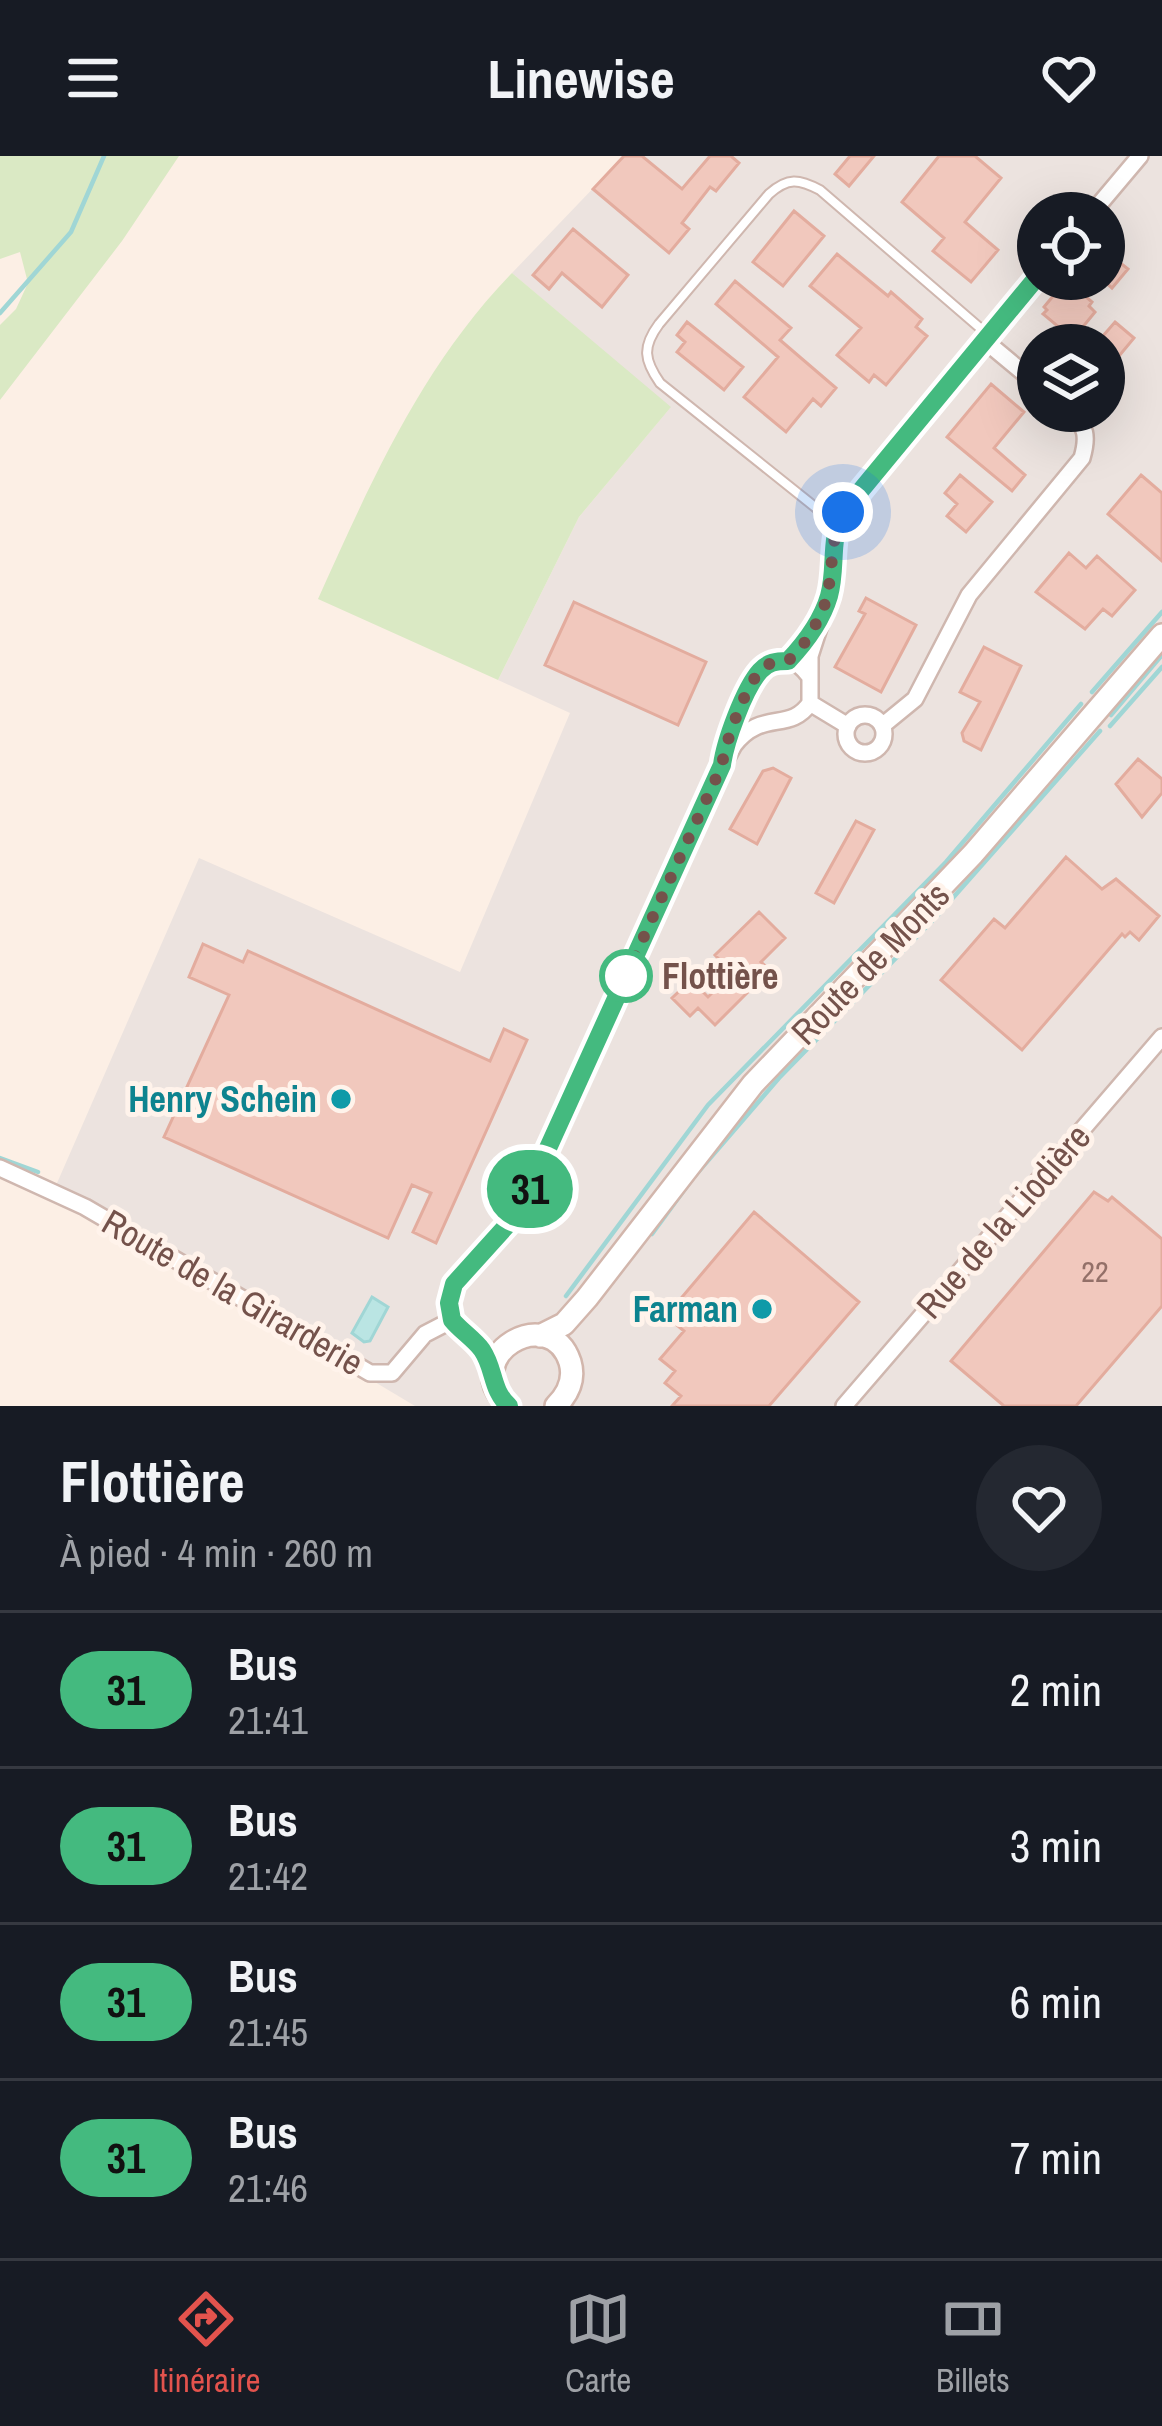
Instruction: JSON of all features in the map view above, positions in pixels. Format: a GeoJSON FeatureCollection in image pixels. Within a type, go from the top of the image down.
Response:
{"type":"FeatureCollection","features":[{"type":"Feature","properties":{"kind":"main road","name":"Route de Monts"},"geometry":{"type":"LineString","coordinates":[[540,1336],[564,1324],[753,1084],[973,854],[1162,635]]}},
{"type":"Feature","properties":{"kind":"main road","name":"Route de Monts"},"geometry":{"type":"LineString","coordinates":[[567,1355],[569,1338],[587,1298]]}},
{"type":"Feature","properties":{"kind":"main road"},"geometry":{"type":"LineString","coordinates":[[502,1403],[493,1370],[500,1352],[515,1339],[540,1336],[567,1355],[571,1383],[556,1406]]}},
{"type":"Feature","properties":{"kind":"street"},"geometry":{"type":"LineString","coordinates":[[1110,192],[1140,156]]}},
{"type":"Feature","properties":{"kind":"street"},"geometry":{"type":"LineString","coordinates":[[493,1370],[479,1346],[457,1326],[449,1303],[454,1284],[519,1212],[722,765],[745,731],[775,719],[796,718],[810,703],[810,656],[829,597],[838,522],[865,482],[1018,300]]}},
{"type":"Feature","properties":{"kind":"street"},"geometry":{"type":"LineString","coordinates":[[986,338],[1017,366]]}},
{"type":"Feature","properties":{"kind":"street"},"geometry":{"type":"LineString","coordinates":[[882,726],[868,716],[856,718],[848,726],[849,744],[865,753],[881,745],[882,726],[915,699],[969,595],[1082,458],[1086,432]]}},
{"type":"Feature","properties":{"kind":"street"},"geometry":{"type":"LineString","coordinates":[[788,661],[829,597]]}},
{"type":"Feature","properties":{"kind":"street"},"geometry":{"type":"LineString","coordinates":[[722,765],[755,679],[768,664],[788,661],[810,676]]}},
{"type":"Feature","properties":{"kind":"street"},"geometry":{"type":"LineString","coordinates":[[755,679],[752,689],[758,708],[775,719]]}},
{"type":"Feature","properties":{"kind":"street"},"geometry":{"type":"LineString","coordinates":[[810,703],[848,726]]}},
{"type":"Feature","properties":{"kind":"street","name":"Rue de la Liodière"},"geometry":{"type":"LineString","coordinates":[[844,1406],[1162,1036]]}},
{"type":"Feature","properties":{"kind":"street","name":"Route de la Girarderie"},"geometry":{"type":"LineString","coordinates":[[0,1168],[85,1207],[370,1372],[392,1373],[425,1334],[457,1326]]}},
{"type":"Feature","properties":{"kind":"street"},"geometry":{"type":"LineString","coordinates":[[457,1326],[515,1339]]}},
{"type":"Feature","properties":{"kind":"street"},"geometry":{"type":"LineString","coordinates":[[571,1383],[582,1406]]}},
{"type":"Feature","properties":{"kind":"lane"},"geometry":{"type":"LineString","coordinates":[[838,522],[660,383],[646,363],[646,342],[659,324],[769,194],[781,183],[800,179],[820,190],[986,338]]}},
{"type":"Feature","properties":{"kind":"shaded area"},"geometry":{"type":"Polygon","coordinates":[[[624,156],[1162,156],[1162,1406],[415,1406],[54,1190],[199,858],[460,972],[570,713],[498,680],[579,517],[670,408],[512,273],[624,156]]]}},
{"type":"Feature","properties":{"kind":"green space"},"geometry":{"type":"Polygon","coordinates":[[[0,156],[179,156],[122,241],[0,400],[0,325],[16,309],[28,283],[20,252],[0,259],[0,156]]]}},
{"type":"Feature","properties":{"kind":"green space"},"geometry":{"type":"Polygon","coordinates":[[[512,273],[671,407],[579,517],[498,680],[318,599],[401,427],[451,347],[512,273]]]}},
{"type":"Feature","properties":{"kind":"water"},"geometry":{"type":"Polygon","coordinates":[[[372,1297],[388,1307],[370,1341],[364,1342],[352,1333],[372,1297]]]}},
{"type":"Feature","properties":{"kind":"building"},"geometry":{"type":"Polygon","coordinates":[[[624,156],[642,156],[682,189],[710,156],[731,156],[739,163],[716,191],[710,187],[682,223],[689,229],[669,253],[593,189],[624,156]]]}},
{"type":"Feature","properties":{"kind":"building"},"geometry":{"type":"Polygon","coordinates":[[[850,156],[874,156],[849,186],[835,174],[850,156]]]}},
{"type":"Feature","properties":{"kind":"building"},"geometry":{"type":"Polygon","coordinates":[[[939,156],[975,156],[1001,178],[965,222],[998,250],[971,282],[933,251],[944,238],[902,202],[939,156]]]}},
{"type":"Feature","properties":{"kind":"building"},"geometry":{"type":"Polygon","coordinates":[[[794,211],[824,236],[783,286],[753,262],[794,211]]]}},
{"type":"Feature","properties":{"kind":"building"},"geometry":{"type":"Polygon","coordinates":[[[573,229],[628,275],[602,307],[562,273],[549,289],[533,275],[573,229]]]}},
{"type":"Feature","properties":{"kind":"building"},"geometry":{"type":"Polygon","coordinates":[[[837,254],[922,319],[916,327],[927,336],[886,385],[874,375],[869,382],[837,355],[861,328],[810,286],[837,254]]]}},
{"type":"Feature","properties":{"kind":"building"},"geometry":{"type":"Polygon","coordinates":[[[735,281],[791,328],[780,340],[836,388],[821,406],[813,399],[786,432],[744,397],[778,357],[716,304],[735,281]]]}},
{"type":"Feature","properties":{"kind":"building"},"geometry":{"type":"Polygon","coordinates":[[[1050,300],[1090,300],[1095,312],[1085,324],[1055,324],[1043,314],[1050,300]]]}},
{"type":"Feature","properties":{"kind":"building"},"geometry":{"type":"Polygon","coordinates":[[[687,322],[743,367],[724,390],[677,352],[685,342],[677,335],[687,322]]]}},
{"type":"Feature","properties":{"kind":"building"},"geometry":{"type":"Polygon","coordinates":[[[991,384],[1017,406],[1017,420],[994,448],[1025,475],[1012,491],[947,437],[991,384]]]}},
{"type":"Feature","properties":{"kind":"building"},"geometry":{"type":"Polygon","coordinates":[[[960,475],[992,502],[966,532],[947,516],[957,504],[945,493],[960,475]]]}},
{"type":"Feature","properties":{"kind":"building"},"geometry":{"type":"Polygon","coordinates":[[[1141,475],[1162,493],[1162,561],[1108,514],[1141,475]]]}},
{"type":"Feature","properties":{"kind":"building"},"geometry":{"type":"Polygon","coordinates":[[[1069,553],[1086,568],[1097,556],[1135,590],[1112,616],[1103,609],[1085,629],[1036,592],[1069,553]]]}},
{"type":"Feature","properties":{"kind":"building"},"geometry":{"type":"Polygon","coordinates":[[[866,598],[916,625],[881,692],[835,667],[865,614],[859,611],[866,598]]]}},
{"type":"Feature","properties":{"kind":"building"},"geometry":{"type":"Polygon","coordinates":[[[574,602],[706,662],[678,725],[545,665],[574,602]]]}},
{"type":"Feature","properties":{"kind":"building"},"geometry":{"type":"Polygon","coordinates":[[[984,647],[1021,666],[981,750],[964,741],[962,733],[980,702],[960,692],[984,647]]]}},
{"type":"Feature","properties":{"kind":"building"},"geometry":{"type":"Polygon","coordinates":[[[1138,759],[1162,779],[1162,793],[1142,817],[1116,784],[1138,759]]]}},
{"type":"Feature","properties":{"kind":"building"},"geometry":{"type":"Polygon","coordinates":[[[773,768],[791,778],[757,844],[730,829],[763,771],[773,768]]]}},
{"type":"Feature","properties":{"kind":"building"},"geometry":{"type":"Polygon","coordinates":[[[856,821],[874,830],[834,903],[816,893],[856,821]]]}},
{"type":"Feature","properties":{"kind":"building"},"geometry":{"type":"Polygon","coordinates":[[[1066,857],[1102,889],[1116,879],[1159,916],[1139,940],[1130,932],[1125,937],[1122,934],[1022,1050],[941,980],[994,919],[1005,928],[1066,857]]]}},
{"type":"Feature","properties":{"kind":"building"},"geometry":{"type":"Polygon","coordinates":[[[759,912],[785,938],[761,962],[770,970],[715,1025],[698,1008],[690,1016],[672,998],[691,980],[708,997],[732,973],[715,955],[759,912]]]}},
{"type":"Feature","properties":{"kind":"building","name":"Henry Schein"},"geometry":{"type":"Polygon","coordinates":[[[203,944],[243,962],[248,951],[490,1061],[504,1029],[527,1040],[436,1243],[413,1232],[431,1193],[412,1185],[388,1238],[164,1137],[229,995],[189,977],[203,944]]]}},
{"type":"Feature","properties":{"kind":"building"},"geometry":{"type":"Polygon","coordinates":[[[1094,1192],[1108,1201],[1112,1197],[1162,1239],[1162,1306],[1076,1406],[1004,1406],[951,1361],[1094,1192]]]}},
{"type":"Feature","properties":{"kind":"building","name":"Farman"},"geometry":{"type":"Polygon","coordinates":[[[754,1212],[859,1302],[769,1406],[672,1406],[681,1396],[665,1383],[675,1371],[660,1359],[684,1331],[666,1316],[754,1212]]]}},
{"type":"Feature","properties":{"kind":"waterway"},"geometry":{"type":"LineString","coordinates":[[0,313],[71,232],[104,156]]}},
{"type":"Feature","properties":{"kind":"waterway"},"geometry":{"type":"LineString","coordinates":[[1092,692],[1162,612]]}},
{"type":"Feature","properties":{"kind":"waterway"},"geometry":{"type":"LineString","coordinates":[[1111,715],[1162,655]]}},
{"type":"Feature","properties":{"kind":"waterway"},"geometry":{"type":"LineString","coordinates":[[1110,726],[1162,667]]}},
{"type":"Feature","properties":{"kind":"waterway"},"geometry":{"type":"LineString","coordinates":[[566,1296],[708,1105],[946,862],[1081,704]]}},
{"type":"Feature","properties":{"kind":"waterway"},"geometry":{"type":"LineString","coordinates":[[652,1234],[779,1078],[936,917],[1100,731]]}},
{"type":"Feature","properties":{"kind":"waterway"},"geometry":{"type":"LineString","coordinates":[[0,1158],[38,1172]]}},
{"type":"Feature","properties":{"kind":"bus line","name":"31"},"geometry":{"type":"LineString","coordinates":[[509,1406],[496,1390],[493,1370],[479,1346],[452,1320],[449,1303],[454,1284],[519,1212],[722,765],[755,679],[768,664],[788,661],[817,622],[829,597],[832,544],[843,512],[1018,300]]}},
{"type":"Feature","properties":{"kind":"place","name":"Flottière"},"geometry":{"type":"Point","coordinates":[626,976]}},
{"type":"Feature","properties":{"kind":"place","name":"Henry Schein"},"geometry":{"type":"Point","coordinates":[341,1099]}},
{"type":"Feature","properties":{"kind":"place","name":"Farman"},"geometry":{"type":"Point","coordinates":[762,1309]}},
{"type":"Feature","properties":{"kind":"route"},"geometry":{"type":"LineString","coordinates":[[626,976],[722,765],[755,679],[768,664],[792,657],[829,597],[832,544],[843,512]]}}]}
